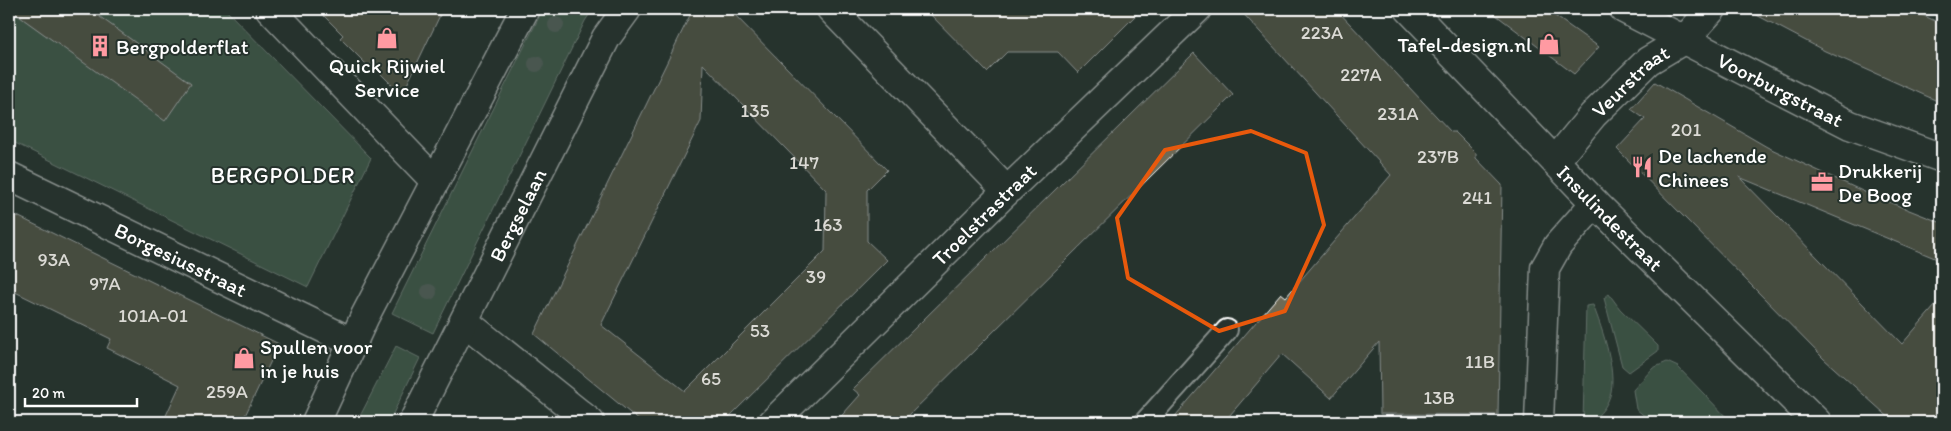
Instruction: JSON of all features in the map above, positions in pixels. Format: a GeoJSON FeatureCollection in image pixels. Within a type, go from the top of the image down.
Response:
{"type":"FeatureCollection","features":[{"type":"Feature","properties":{"kind":"street"},"geometry":{"type":"LineString","coordinates":[[270,9],[435,181]]}},
{"type":"Feature","properties":{"kind":"street"},"geometry":{"type":"LineString","coordinates":[[316,422],[366,316],[524,9]]}},
{"type":"Feature","properties":{"kind":"street","name":"Bergselaan"},"geometry":{"type":"LineString","coordinates":[[413,422],[465,322],[606,38],[627,9]]}},
{"type":"Feature","properties":{"kind":"street"},"geometry":{"type":"LineString","coordinates":[[831,9],[1007,191]]}},
{"type":"Feature","properties":{"kind":"street","name":"Troelstrastraat"},"geometry":{"type":"LineString","coordinates":[[773,422],[1007,191],[1197,9]]}},
{"type":"Feature","properties":{"kind":"street","name":"Insulindestraat"},"geometry":{"type":"LineString","coordinates":[[1409,9],[1556,160],[1595,203],[1817,422]]}},
{"type":"Feature","properties":{"kind":"street","name":"Voorburgstraat"},"geometry":{"type":"LineString","coordinates":[[1624,9],[1850,125],[1942,158]]}},
{"type":"Feature","properties":{"kind":"street","name":"Veurstraat"},"geometry":{"type":"LineString","coordinates":[[1556,160],[1593,115],[1648,62],[1685,39],[1712,9]]}},
{"type":"Feature","properties":{"kind":"street","name":"Borgesiusstraat"},"geometry":{"type":"LineString","coordinates":[[9,176],[354,344]]}},
{"type":"Feature","properties":{"kind":"street"},"geometry":{"type":"LineString","coordinates":[[1539,422],[1545,268],[1558,245],[1595,203]]}},
{"type":"Feature","properties":{"kind":"street"},"geometry":{"type":"LineString","coordinates":[[465,322],[590,422]]}},
{"type":"Feature","properties":{"kind":"lane"},"geometry":{"type":"LineString","coordinates":[[1145,422],[1227,330]]}},
{"type":"Feature","properties":{"kind":"highlighted area"},"geometry":{"type":"Polygon","coordinates":[[[1251,131],[1306,153],[1324,225],[1285,311],[1219,331],[1128,278],[1117,218],[1165,150],[1251,131]]]}},
{"type":"Feature","properties":{"kind":"green space"},"geometry":{"type":"Polygon","coordinates":[[[9,9],[165,120],[191,83],[89,9],[225,9],[371,158],[308,287],[9,140],[9,9]]]}},
{"type":"Feature","properties":{"kind":"green space"},"geometry":{"type":"Polygon","coordinates":[[[543,9],[593,9],[585,21],[433,333],[392,313],[543,9]]]}},
{"type":"Feature","properties":{"kind":"green space"},"geometry":{"type":"Polygon","coordinates":[[[1609,294],[1620,309],[1658,346],[1658,351],[1629,372],[1622,366],[1604,298],[1609,294]]]}},
{"type":"Feature","properties":{"kind":"green space"},"geometry":{"type":"Polygon","coordinates":[[[1593,305],[1611,366],[1611,391],[1608,401],[1600,413],[1590,422],[1583,422],[1586,306],[1593,305]]]}},
{"type":"Feature","properties":{"kind":"green space"},"geometry":{"type":"Polygon","coordinates":[[[396,346],[420,358],[389,422],[357,422],[396,346]]]}},
{"type":"Feature","properties":{"kind":"green space"},"geometry":{"type":"Polygon","coordinates":[[[1667,362],[1678,367],[1731,422],[1652,422],[1636,409],[1633,390],[1653,368],[1667,362]]]}},
{"type":"Feature","properties":{"kind":"building","name":"Bergpolderflat"},"geometry":{"type":"Polygon","coordinates":[[[9,9],[89,9],[191,83],[165,121],[9,9]]]}},
{"type":"Feature","properties":{"kind":"building"},"geometry":{"type":"Polygon","coordinates":[[[317,9],[443,9],[402,95],[372,65],[367,65],[340,38],[343,35],[317,9]]]}},
{"type":"Feature","properties":{"kind":"building"},"geometry":{"type":"Polygon","coordinates":[[[693,9],[729,9],[887,170],[867,190],[867,241],[887,260],[724,422],[641,422],[534,334],[693,9]],[[703,64],[701,121],[601,325],[685,391],[825,251],[826,190],[703,64]]]}},
{"type":"Feature","properties":{"kind":"building"},"geometry":{"type":"Polygon","coordinates":[[[925,9],[1142,9],[1078,73],[1058,52],[1007,52],[987,72],[925,9]]]}},
{"type":"Feature","properties":{"kind":"building"},"geometry":{"type":"Polygon","coordinates":[[[1239,9],[1336,9],[1451,132],[1455,132],[1476,153],[1476,158],[1502,185],[1498,415],[1380,414],[1379,342],[1331,398],[1282,354],[1224,422],[1170,422],[1281,293],[1286,297],[1391,175],[1239,9]]]}},
{"type":"Feature","properties":{"kind":"building"},"geometry":{"type":"Polygon","coordinates":[[[1488,9],[1545,9],[1599,47],[1574,74],[1488,9]]]}},
{"type":"Feature","properties":{"kind":"building"},"geometry":{"type":"Polygon","coordinates":[[[1745,9],[1909,9],[1942,24],[1942,103],[1825,51],[1745,9]]]}},
{"type":"Feature","properties":{"kind":"building"},"geometry":{"type":"Polygon","coordinates":[[[1194,53],[1233,95],[902,422],[836,422],[860,395],[853,389],[1194,53]]]}},
{"type":"Feature","properties":{"kind":"building"},"geometry":{"type":"Polygon","coordinates":[[[1655,82],[1767,147],[1871,195],[1942,223],[1942,261],[1739,177],[1902,344],[1942,298],[1942,422],[1894,422],[1824,359],[1617,149],[1645,119],[1631,109],[1655,82]]]}},
{"type":"Feature","properties":{"kind":"building"},"geometry":{"type":"Polygon","coordinates":[[[9,212],[279,344],[242,422],[163,422],[180,385],[107,348],[111,339],[9,289],[9,212]]]}},
{"type":"Feature","properties":{"kind":"place","name":"Quick Rijwiel Service"},"geometry":{"type":"Point","coordinates":[387,38]}},
{"type":"Feature","properties":{"kind":"place","name":"Tafel-design.nl"},"geometry":{"type":"Point","coordinates":[1549,44]}},
{"type":"Feature","properties":{"kind":"place","name":"Bergpolderflat"},"geometry":{"type":"Point","coordinates":[100,46]}},
{"type":"Feature","properties":{"kind":"place","name":"De lachende Chinees"},"geometry":{"type":"Point","coordinates":[1642,167]}},
{"type":"Feature","properties":{"kind":"place","name":"Drukkerij De Boog"},"geometry":{"type":"Point","coordinates":[1822,182]}},
{"type":"Feature","properties":{"kind":"place","name":"Spullen voor in je huis"},"geometry":{"type":"Point","coordinates":[244,358]}},
{"type":"Feature","properties":{"kind":"district","name":"BERGPOLDER"},"geometry":{"type":"Point","coordinates":[283,175]}}]}
